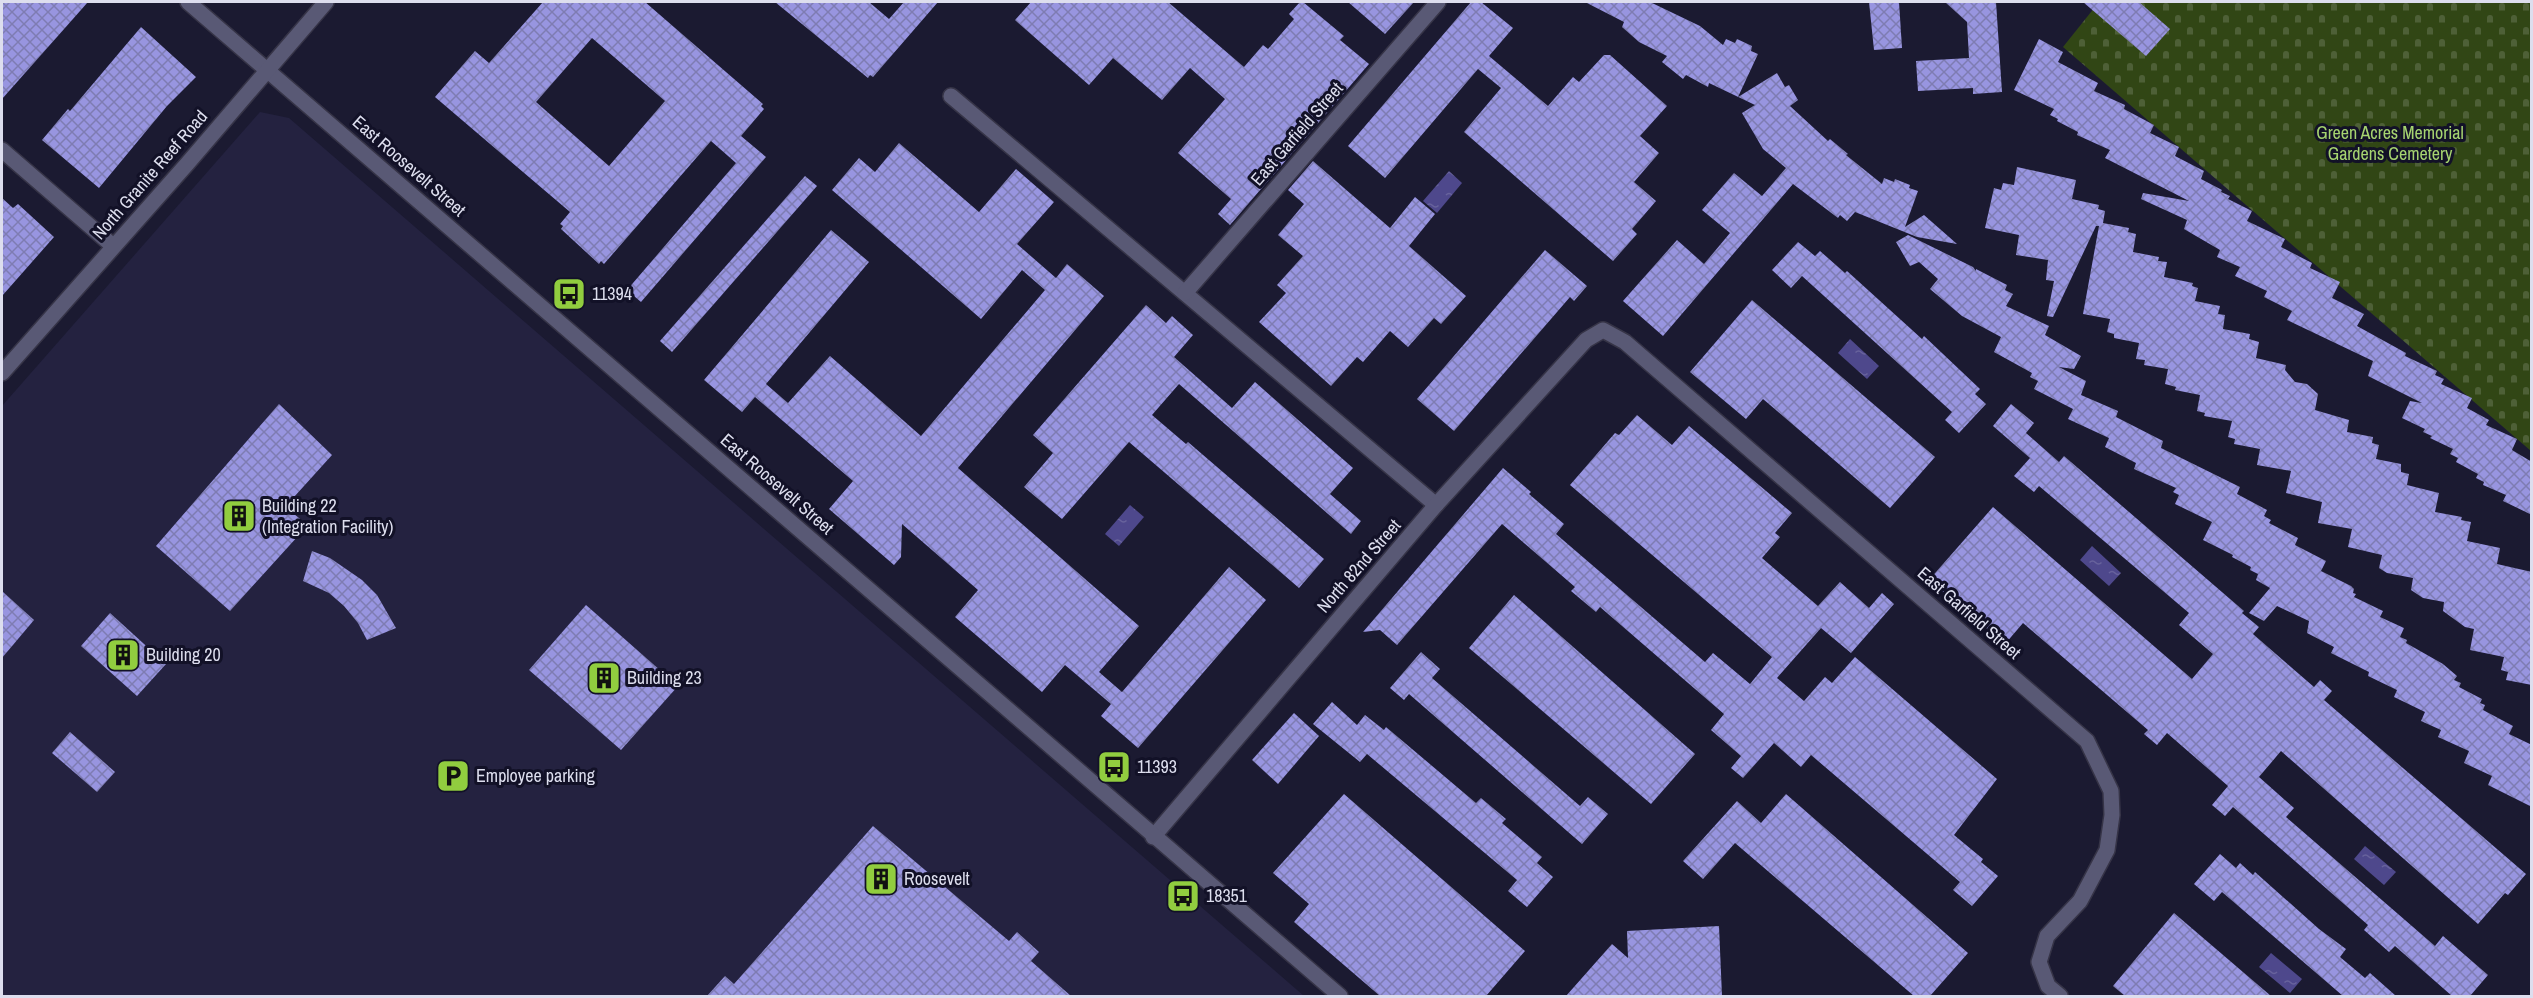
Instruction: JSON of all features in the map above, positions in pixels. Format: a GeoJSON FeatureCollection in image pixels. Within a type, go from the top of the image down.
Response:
{"type":"FeatureCollection","features":[{"type":"Feature","properties":{"kind":"street","name":"East Roosevelt Street"},"geometry":{"type":"LineString","coordinates":[[188,2],[1340,996]]}},
{"type":"Feature","properties":{"kind":"street","name":"North Granite Reef Road"},"geometry":{"type":"LineString","coordinates":[[2,373],[187,164],[266,69],[326,2]]}},
{"type":"Feature","properties":{"kind":"street","name":"East Garfield Street"},"geometry":{"type":"LineString","coordinates":[[1185,293],[1438,2]]}},
{"type":"Feature","properties":{"kind":"street"},"geometry":{"type":"LineString","coordinates":[[951,96],[1436,506]]}},
{"type":"Feature","properties":{"kind":"street"},"geometry":{"type":"LineString","coordinates":[[2,150],[113,246]]}},
{"type":"Feature","properties":{"kind":"street","name":"East Garfield Street"},"geometry":{"type":"LineString","coordinates":[[1603,330],[1632,348],[2087,741],[2111,791],[2112,815],[2107,850],[2080,901],[2047,936],[2039,962],[2048,986],[2060,996]]}},
{"type":"Feature","properties":{"kind":"street","name":"North 82nd Street"},"geometry":{"type":"LineString","coordinates":[[1153,837],[1436,506],[1586,340],[1603,330]]}},
{"type":"Feature","properties":{"kind":"shaded area"},"geometry":{"type":"Polygon","coordinates":[[[260,112],[289,118],[1304,996],[2,996],[2,406],[260,112]]]}},
{"type":"Feature","properties":{"kind":"green space","name":"Green Acres Memorial Gardens Cemetery"},"geometry":{"type":"Polygon","coordinates":[[[2099,2],[2531,2],[2531,451],[2063,47],[2099,2]]]}},
{"type":"Feature","properties":{"kind":"water"},"geometry":{"type":"Polygon","coordinates":[[[1449,171],[1462,183],[1437,213],[1423,201],[1449,171]]]}},
{"type":"Feature","properties":{"kind":"water"},"geometry":{"type":"Polygon","coordinates":[[[1850,339],[1879,366],[1867,379],[1838,353],[1850,339]]]}},
{"type":"Feature","properties":{"kind":"water"},"geometry":{"type":"Polygon","coordinates":[[[1130,505],[1144,517],[1119,546],[1105,534],[1130,505]]]}},
{"type":"Feature","properties":{"kind":"water"},"geometry":{"type":"Polygon","coordinates":[[[2092,546],[2121,573],[2109,586],[2080,560],[2092,546]]]}},
{"type":"Feature","properties":{"kind":"water"},"geometry":{"type":"Polygon","coordinates":[[[2365,846],[2396,872],[2384,885],[2354,859],[2365,846]]]}},
{"type":"Feature","properties":{"kind":"water"},"geometry":{"type":"Polygon","coordinates":[[[2271,953],[2302,979],[2290,993],[2259,967],[2271,953]]]}},
{"type":"Feature","properties":{"kind":"building"},"geometry":{"type":"Polygon","coordinates":[[[2,2],[88,2],[2,99],[2,2]]]}},
{"type":"Feature","properties":{"kind":"building"},"geometry":{"type":"Polygon","coordinates":[[[543,2],[645,2],[763,104],[761,106],[764,109],[741,136],[766,157],[641,302],[627,290],[736,163],[711,141],[604,264],[601,261],[599,264],[561,229],[563,226],[560,224],[570,212],[435,97],[475,51],[489,63],[543,2]],[[592,38],[536,102],[609,166],[665,101],[592,38]]]}},
{"type":"Feature","properties":{"kind":"building"},"geometry":{"type":"Polygon","coordinates":[[[775,2],[869,2],[889,19],[904,2],[938,2],[873,77],[870,75],[868,78],[775,2]]]}},
{"type":"Feature","properties":{"kind":"building"},"geometry":{"type":"Polygon","coordinates":[[[1031,2],[1168,2],[1244,67],[1263,45],[1268,49],[1294,19],[1289,14],[1300,2],[1303,2],[1344,36],[1340,40],[1369,64],[1230,225],[1218,214],[1231,199],[1178,153],[1225,99],[1190,68],[1162,100],[1113,58],[1089,85],[1015,20],[1031,2]]]}},
{"type":"Feature","properties":{"kind":"building"},"geometry":{"type":"Polygon","coordinates":[[[1348,2],[1414,2],[1385,34],[1348,2]]]}},
{"type":"Feature","properties":{"kind":"building"},"geometry":{"type":"Polygon","coordinates":[[[1471,2],[1481,2],[1513,28],[1489,56],[1548,106],[1573,77],[1579,82],[1604,55],[1610,55],[1667,106],[1640,136],[1659,153],[1634,182],[1656,201],[1632,229],[1637,234],[1613,261],[1464,132],[1501,88],[1478,69],[1385,178],[1348,146],[1471,2]]]}},
{"type":"Feature","properties":{"kind":"building"},"geometry":{"type":"Polygon","coordinates":[[[1585,2],[1650,2],[1700,26],[1723,45],[1726,39],[1735,43],[1737,39],[1752,46],[1751,51],[1758,54],[1738,97],[1709,83],[1708,87],[1686,75],[1683,79],[1662,62],[1667,56],[1639,42],[1622,27],[1624,22],[1585,2]]]}},
{"type":"Feature","properties":{"kind":"building"},"geometry":{"type":"Polygon","coordinates":[[[1869,2],[1899,2],[1902,48],[1874,50],[1869,2]]]}},
{"type":"Feature","properties":{"kind":"building"},"geometry":{"type":"Polygon","coordinates":[[[1945,2],[1996,2],[2002,92],[1973,94],[1973,88],[1918,91],[1916,61],[1969,58],[1967,22],[1945,2]]]}},
{"type":"Feature","properties":{"kind":"building"},"geometry":{"type":"Polygon","coordinates":[[[2083,2],[2139,2],[2170,29],[2146,56],[2083,2]]]}},
{"type":"Feature","properties":{"kind":"building"},"geometry":{"type":"Polygon","coordinates":[[[141,27],[196,77],[167,106],[99,188],[42,140],[68,109],[70,111],[141,27]]]}},
{"type":"Feature","properties":{"kind":"building"},"geometry":{"type":"Polygon","coordinates":[[[2039,39],[2063,52],[2058,62],[2098,83],[2094,91],[2125,105],[2124,109],[2154,125],[2150,133],[2179,147],[2175,156],[2204,171],[2201,179],[2222,190],[2221,192],[2230,196],[2228,199],[2252,211],[2247,221],[2285,239],[2281,247],[2312,263],[2310,268],[2340,282],[2332,298],[2364,314],[2357,326],[2406,353],[2405,356],[2437,371],[2435,375],[2444,379],[2441,384],[2472,398],[2467,408],[2489,420],[2486,425],[2517,439],[2512,450],[2532,462],[2532,515],[2503,501],[2506,495],[2483,485],[2484,482],[2476,478],[2478,474],[2456,462],[2458,458],[2450,454],[2453,449],[2430,438],[2432,436],[2423,432],[2425,429],[2402,418],[2410,401],[2422,403],[2368,376],[2373,361],[2287,320],[2292,311],[2264,297],[2267,291],[2235,276],[2240,267],[2217,257],[2220,250],[2184,229],[2187,220],[2141,199],[2143,193],[2189,201],[2105,158],[2110,150],[2077,135],[2078,132],[2057,121],[2058,119],[2050,115],[2054,109],[2014,90],[2039,39]]]}},
{"type":"Feature","properties":{"kind":"building"},"geometry":{"type":"Polygon","coordinates":[[[1777,73],[1785,87],[1789,85],[1798,100],[1790,106],[1828,141],[1830,139],[1882,184],[1884,178],[1894,182],[1895,179],[1918,191],[1905,227],[1924,215],[1957,244],[1917,237],[1855,212],[1847,221],[1840,215],[1838,218],[1793,184],[1663,336],[1623,301],[1677,240],[1704,264],[1730,233],[1702,210],[1734,173],[1762,196],[1786,168],[1763,149],[1742,113],[1755,105],[1738,97],[1777,73]]]}},
{"type":"Feature","properties":{"kind":"building"},"geometry":{"type":"Polygon","coordinates":[[[899,143],[979,212],[1016,169],[1054,202],[1017,244],[1056,278],[1067,264],[1104,296],[958,468],[1139,626],[1099,672],[1122,692],[1229,567],[1266,600],[1138,748],[1101,716],[1111,704],[1065,665],[1042,692],[955,617],[978,590],[902,524],[901,557],[894,565],[829,509],[853,481],[755,397],[742,412],[704,380],[831,230],[869,262],[766,384],[788,403],[830,356],[921,436],[1045,290],[1022,270],[981,319],[832,190],[859,158],[875,172],[899,143]]]}},
{"type":"Feature","properties":{"kind":"building"},"geometry":{"type":"Polygon","coordinates":[[[1313,161],[1390,228],[1415,197],[1435,214],[1409,246],[1466,296],[1441,324],[1434,318],[1408,347],[1390,331],[1363,362],[1357,357],[1331,386],[1259,322],[1286,293],[1277,285],[1303,256],[1278,235],[1304,204],[1288,190],[1313,161]]]}},
{"type":"Feature","properties":{"kind":"building"},"geometry":{"type":"Polygon","coordinates":[[[2017,167],[2076,180],[2072,199],[2099,205],[2098,209],[2105,211],[2103,223],[2129,228],[2128,232],[2136,234],[2133,252],[2159,257],[2158,261],[2167,262],[2164,277],[2193,283],[2192,286],[2198,288],[2195,301],[2220,306],[2218,314],[2225,315],[2223,329],[2250,334],[2249,339],[2259,342],[2256,358],[2286,365],[2285,370],[2295,382],[2307,384],[2318,394],[2315,410],[2349,420],[2347,432],[2373,437],[2372,443],[2379,445],[2376,459],[2401,464],[2401,472],[2409,474],[2407,485],[2439,493],[2435,512],[2462,517],[2461,520],[2471,522],[2467,541],[2500,548],[2497,564],[2532,572],[2532,685],[2506,680],[2508,672],[2501,670],[2504,657],[2470,650],[2474,629],[2465,627],[2443,611],[2444,602],[2423,598],[2411,590],[2413,578],[2387,573],[2379,568],[2382,555],[2348,547],[2352,529],[2318,523],[2322,502],[2286,493],[2291,471],[2257,465],[2260,449],[2234,444],[2235,439],[2228,437],[2232,421],[2204,416],[2205,413],[2197,411],[2200,395],[2175,390],[2176,387],[2165,384],[2168,369],[2144,365],[2145,360],[2136,359],[2139,343],[2114,338],[2114,334],[2107,332],[2110,319],[2083,314],[2099,226],[2096,226],[2053,317],[2047,316],[2054,281],[2046,280],[2048,260],[2016,255],[2019,235],[1985,228],[1994,188],[2001,190],[2003,183],[2014,185],[2017,167]]]}},
{"type":"Feature","properties":{"kind":"building"},"geometry":{"type":"Polygon","coordinates":[[[805,176],[817,186],[672,352],[660,341],[805,176]]]}},
{"type":"Feature","properties":{"kind":"building"},"geometry":{"type":"Polygon","coordinates":[[[2,198],[13,208],[18,204],[54,237],[2,296],[2,198]]]}},
{"type":"Feature","properties":{"kind":"building"},"geometry":{"type":"Polygon","coordinates":[[[1908,235],[2007,285],[2005,290],[2013,294],[2006,306],[2049,326],[2045,335],[2081,356],[2074,369],[2059,367],[2086,381],[2081,395],[2118,411],[2116,417],[2163,441],[2161,448],[2240,487],[2237,494],[2267,510],[2264,516],[2271,520],[2269,523],[2298,538],[2295,545],[2326,561],[2321,571],[2351,586],[2354,589],[2353,593],[2356,594],[2354,597],[2383,611],[2380,617],[2404,628],[2400,637],[2407,640],[2406,643],[2443,664],[2457,676],[2454,680],[2461,683],[2459,687],[2482,699],[2480,703],[2485,705],[2483,710],[2513,726],[2509,734],[2532,745],[2532,807],[2488,785],[2492,776],[2464,763],[2469,751],[2438,737],[2441,730],[2421,721],[2425,712],[2394,697],[2397,690],[2368,676],[2369,672],[2331,653],[2334,647],[2307,633],[2309,621],[2277,606],[2264,621],[2249,613],[2270,588],[2256,580],[2258,574],[2250,570],[2251,567],[2203,540],[2212,522],[2175,504],[2179,495],[2173,492],[2176,488],[2134,469],[2136,463],[2105,447],[2109,438],[2068,419],[2073,409],[2034,389],[2038,381],[2030,377],[2032,373],[1994,352],[2001,337],[1962,316],[1930,289],[1938,279],[1919,262],[1910,266],[1896,242],[1908,235]]]}},
{"type":"Feature","properties":{"kind":"building"},"geometry":{"type":"Polygon","coordinates":[[[1798,242],[1815,256],[1820,251],[1845,273],[1847,271],[1922,339],[1924,336],[1980,389],[1975,394],[1986,404],[1959,433],[1945,420],[1952,412],[1802,276],[1791,288],[1772,270],[1798,242]]]}},
{"type":"Feature","properties":{"kind":"building"},"geometry":{"type":"Polygon","coordinates":[[[1545,250],[1587,286],[1574,301],[1570,297],[1454,431],[1417,399],[1545,250]]]}},
{"type":"Feature","properties":{"kind":"building"},"geometry":{"type":"Polygon","coordinates":[[[1752,300],[1935,457],[1890,508],[1763,399],[1746,419],[1690,372],[1752,300]]]}},
{"type":"Feature","properties":{"kind":"building"},"geometry":{"type":"Polygon","coordinates":[[[1146,305],[1166,323],[1172,316],[1193,335],[1174,357],[1232,408],[1255,382],[1353,468],[1330,494],[1361,521],[1351,534],[1179,384],[1152,415],[1186,444],[1188,442],[1324,559],[1299,588],[1129,442],[1062,519],[1024,487],[1053,453],[1033,435],[1146,305]]]}},
{"type":"Feature","properties":{"kind":"building","name":"Building 22 (Integration Facility)"},"geometry":{"type":"Polygon","coordinates":[[[279,404],[332,455],[285,507],[308,525],[230,611],[156,546],[279,404]]]}},
{"type":"Feature","properties":{"kind":"building"},"geometry":{"type":"Polygon","coordinates":[[[2011,404],[2034,423],[2026,433],[2059,462],[2064,456],[2244,611],[2242,613],[2259,627],[2253,634],[2314,687],[2320,680],[2332,691],[2324,700],[2526,874],[2508,895],[2505,893],[2478,924],[2281,751],[2259,777],[2294,808],[2286,817],[2435,946],[2443,936],[2488,975],[2470,996],[2452,996],[2395,946],[2389,952],[2364,930],[2368,925],[2233,807],[2225,816],[2212,805],[2228,786],[2167,733],[2157,745],[2144,734],[2148,730],[2023,623],[2005,644],[1929,580],[1993,507],[2192,679],[2213,654],[2179,625],[2189,613],[2039,486],[2034,492],[2014,476],[2030,458],[1993,426],[2011,404]]]}},
{"type":"Feature","properties":{"kind":"building"},"geometry":{"type":"Polygon","coordinates":[[[1637,415],[1672,445],[1689,426],[1792,513],[1775,533],[1780,537],[1762,558],[1818,606],[1840,582],[1869,608],[1882,593],[1894,604],[1851,653],[1821,628],[1777,678],[1804,701],[1825,677],[1832,683],[1855,657],[1997,779],[1954,835],[1983,859],[1981,862],[1998,876],[1972,906],[1953,890],[1960,882],[1811,755],[1801,767],[1774,743],[1743,778],[1731,768],[1741,756],[1711,730],[1724,714],[1600,607],[1596,612],[1571,591],[1575,587],[1502,524],[1397,645],[1380,630],[1363,632],[1503,468],[1564,524],[1556,534],[1705,662],[1713,653],[1750,684],[1772,657],[1570,485],[1615,433],[1619,435],[1637,415]]]}},
{"type":"Feature","properties":{"kind":"building"},"geometry":{"type":"Polygon","coordinates":[[[312,551],[330,558],[362,580],[377,595],[396,628],[367,640],[358,623],[344,606],[329,593],[303,581],[312,551]]]}},
{"type":"Feature","properties":{"kind":"building"},"geometry":{"type":"Polygon","coordinates":[[[2,591],[34,620],[2,658],[2,591]]]}},
{"type":"Feature","properties":{"kind":"building"},"geometry":{"type":"Polygon","coordinates":[[[1514,595],[1695,754],[1651,804],[1469,648],[1514,595]]]}},
{"type":"Feature","properties":{"kind":"building","name":"Building 23"},"geometry":{"type":"Polygon","coordinates":[[[586,605],[678,686],[621,750],[529,670],[586,605]]]}},
{"type":"Feature","properties":{"kind":"building","name":"Building 20"},"geometry":{"type":"Polygon","coordinates":[[[110,613],[166,664],[137,696],[81,646],[110,613]]]}},
{"type":"Feature","properties":{"kind":"building"},"geometry":{"type":"Polygon","coordinates":[[[1421,652],[1440,669],[1432,678],[1580,806],[1588,797],[1608,814],[1582,844],[1409,694],[1404,700],[1390,688],[1421,652]]]}},
{"type":"Feature","properties":{"kind":"building"},"geometry":{"type":"Polygon","coordinates":[[[1332,702],[1357,725],[1365,715],[1384,730],[1386,727],[1476,803],[1481,798],[1506,819],[1502,823],[1542,857],[1537,863],[1553,877],[1527,907],[1508,891],[1517,880],[1367,754],[1360,762],[1313,724],[1332,702]]]}},
{"type":"Feature","properties":{"kind":"building"},"geometry":{"type":"Polygon","coordinates":[[[1294,713],[1319,736],[1278,784],[1252,760],[1294,713]]]}},
{"type":"Feature","properties":{"kind":"building"},"geometry":{"type":"Polygon","coordinates":[[[70,732],[115,772],[97,792],[52,753],[70,732]]]}},
{"type":"Feature","properties":{"kind":"building"},"geometry":{"type":"Polygon","coordinates":[[[1344,794],[1525,951],[1486,996],[1380,996],[1294,922],[1309,904],[1273,873],[1344,794]]]}},
{"type":"Feature","properties":{"kind":"building"},"geometry":{"type":"Polygon","coordinates":[[[1786,794],[1968,953],[1930,996],[1914,996],[1735,843],[1703,879],[1683,861],[1737,801],[1761,823],[1786,794]]]}},
{"type":"Feature","properties":{"kind":"building","name":"Roosevelt"},"geometry":{"type":"Polygon","coordinates":[[[873,826],[1009,941],[1017,932],[1039,952],[1031,961],[1071,996],[707,996],[725,976],[734,984],[873,826]]]}},
{"type":"Feature","properties":{"kind":"building"},"geometry":{"type":"Polygon","coordinates":[[[2220,854],[2236,868],[2240,863],[2253,875],[2255,872],[2319,929],[2346,949],[2340,957],[2365,978],[2370,973],[2396,996],[2343,996],[2222,892],[2214,901],[2194,884],[2220,854]]]}},
{"type":"Feature","properties":{"kind":"building"},"geometry":{"type":"Polygon","coordinates":[[[2174,913],[2271,996],[2125,996],[2113,986],[2174,913]]]}},
{"type":"Feature","properties":{"kind":"building"},"geometry":{"type":"Polygon","coordinates":[[[1719,926],[1722,996],[1566,996],[1612,944],[1628,958],[1627,931],[1719,926]]]}},
{"type":"Feature","properties":{"kind":"place","name":"11394"},"geometry":{"type":"Point","coordinates":[569,294]}},
{"type":"Feature","properties":{"kind":"place","name":"Building 22 (Integration Facility)"},"geometry":{"type":"Point","coordinates":[239,516]}},
{"type":"Feature","properties":{"kind":"place","name":"Building 20"},"geometry":{"type":"Point","coordinates":[123,655]}},
{"type":"Feature","properties":{"kind":"place","name":"Building 23"},"geometry":{"type":"Point","coordinates":[604,678]}},
{"type":"Feature","properties":{"kind":"place","name":"11393"},"geometry":{"type":"Point","coordinates":[1114,767]}},
{"type":"Feature","properties":{"kind":"place","name":"Employee parking"},"geometry":{"type":"Point","coordinates":[453,776]}},
{"type":"Feature","properties":{"kind":"place","name":"Roosevelt"},"geometry":{"type":"Point","coordinates":[881,879]}},
{"type":"Feature","properties":{"kind":"place","name":"18351"},"geometry":{"type":"Point","coordinates":[1183,896]}}]}
